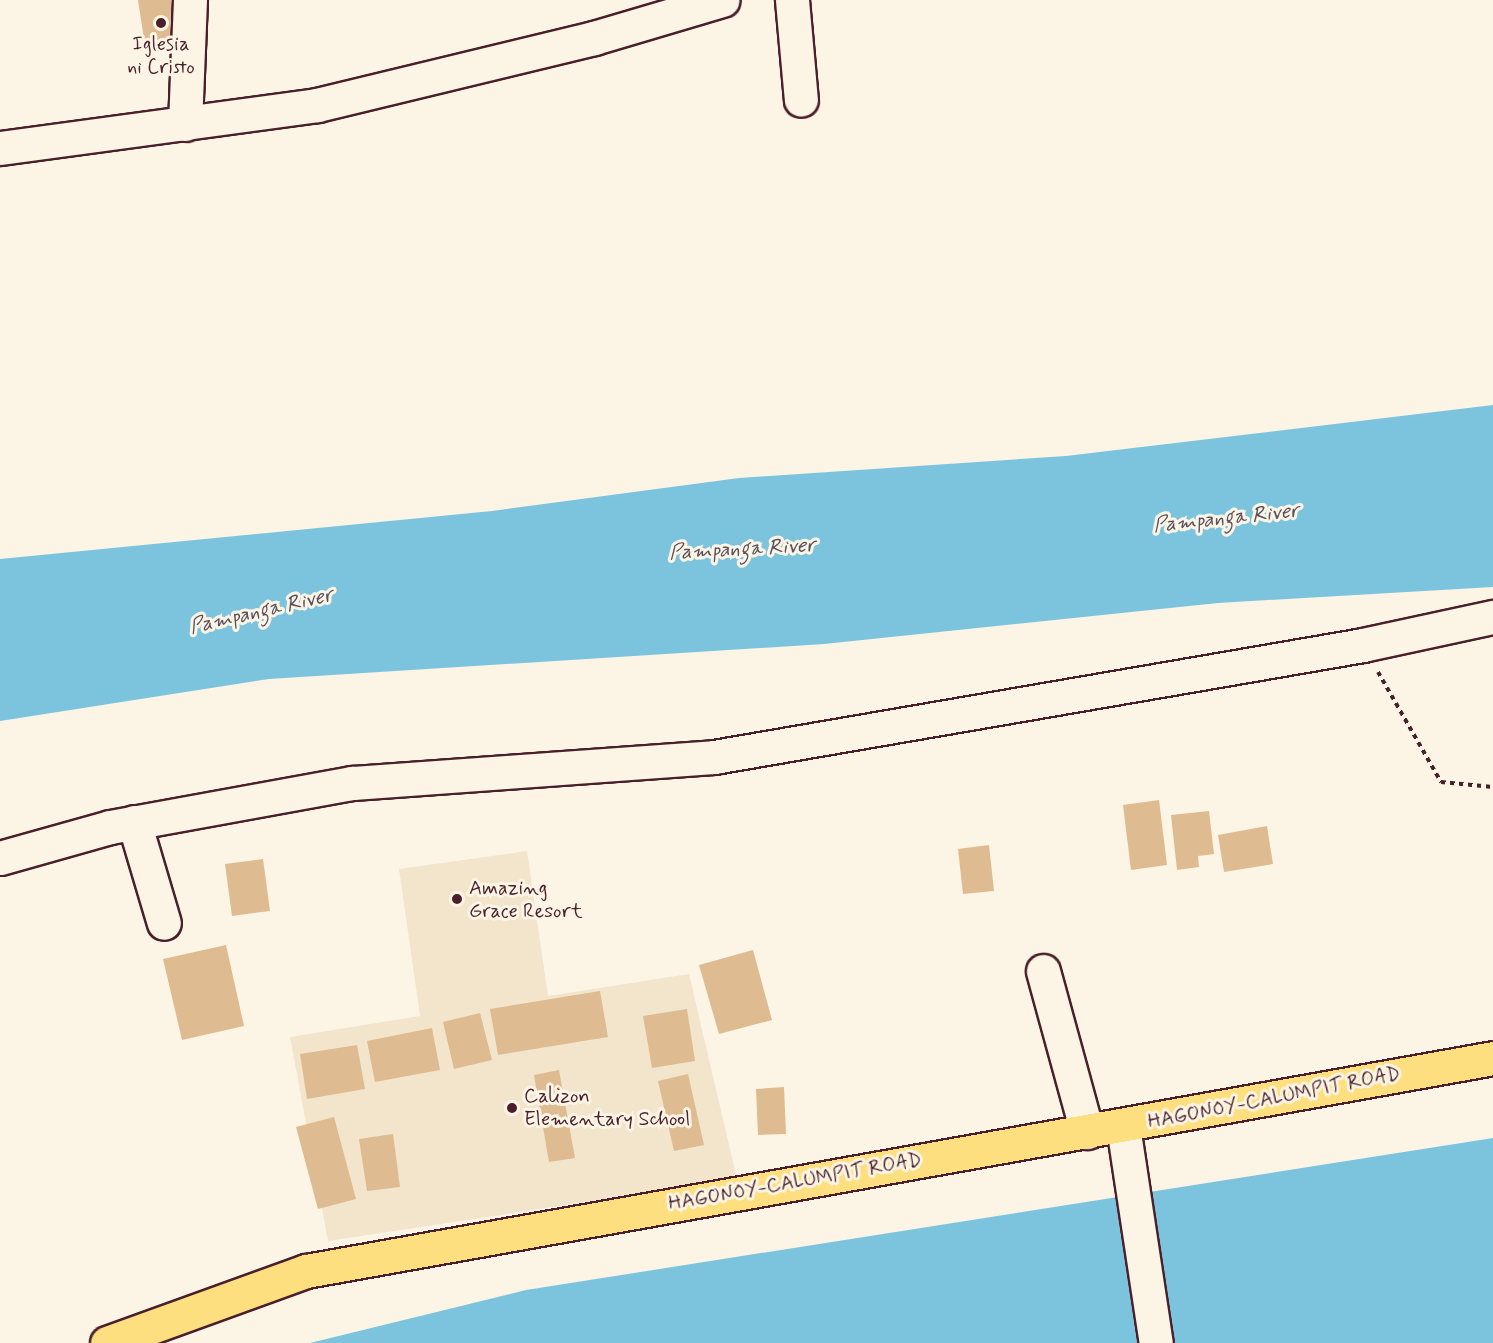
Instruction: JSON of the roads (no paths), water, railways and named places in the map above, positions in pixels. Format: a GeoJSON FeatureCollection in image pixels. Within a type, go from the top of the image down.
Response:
{"type":"FeatureCollection","features":[{"type":"Feature","properties":{"kind":"main road","name":"HAGONOY-CALUMPIT ROAD"},"geometry":{"type":"LineString","coordinates":[[107,1343],[142,1337],[306,1271],[1493,1058]]}},
{"type":"Feature","properties":{"kind":"street"},"geometry":{"type":"LineString","coordinates":[[185,124],[190,0]]}},
{"type":"Feature","properties":{"kind":"street"},"geometry":{"type":"LineString","coordinates":[[0,147],[317,105],[594,38],[722,0]]}},
{"type":"Feature","properties":{"kind":"street"},"geometry":{"type":"LineString","coordinates":[[792,0],[801,100]]}},
{"type":"Feature","properties":{"kind":"street"},"geometry":{"type":"LineString","coordinates":[[0,858],[134,822],[352,783],[714,757],[1363,645],[1493,617]]}},
{"type":"Feature","properties":{"kind":"street"},"geometry":{"type":"LineString","coordinates":[[134,822],[164,923]]}},
{"type":"Feature","properties":{"kind":"street"},"geometry":{"type":"LineString","coordinates":[[1043,971],[1087,1132]]}},
{"type":"Feature","properties":{"kind":"street"},"geometry":{"type":"LineString","coordinates":[[1124,1126],[1156,1343]]}},
{"type":"Feature","properties":{"kind":"water","name":"Pampanga River"},"geometry":{"type":"Polygon","coordinates":[[[1493,405],[1493,587],[1218,603],[824,644],[269,679],[0,721],[0,559],[492,511],[739,478],[1066,456],[1493,405]]]}},
{"type":"Feature","properties":{"kind":"water"},"geometry":{"type":"Polygon","coordinates":[[[1493,1138],[1493,1343],[310,1343],[526,1290],[1493,1138]]]}},
{"type":"Feature","properties":{"kind":"place","name":"Iglesia ni Cristo"},"geometry":{"type":"Point","coordinates":[161,23]}},
{"type":"Feature","properties":{"kind":"place","name":"Amazing Grace Resort"},"geometry":{"type":"Point","coordinates":[457,899]}},
{"type":"Feature","properties":{"kind":"place","name":"Calizon Elementary School"},"geometry":{"type":"Point","coordinates":[512,1108]}}]}
